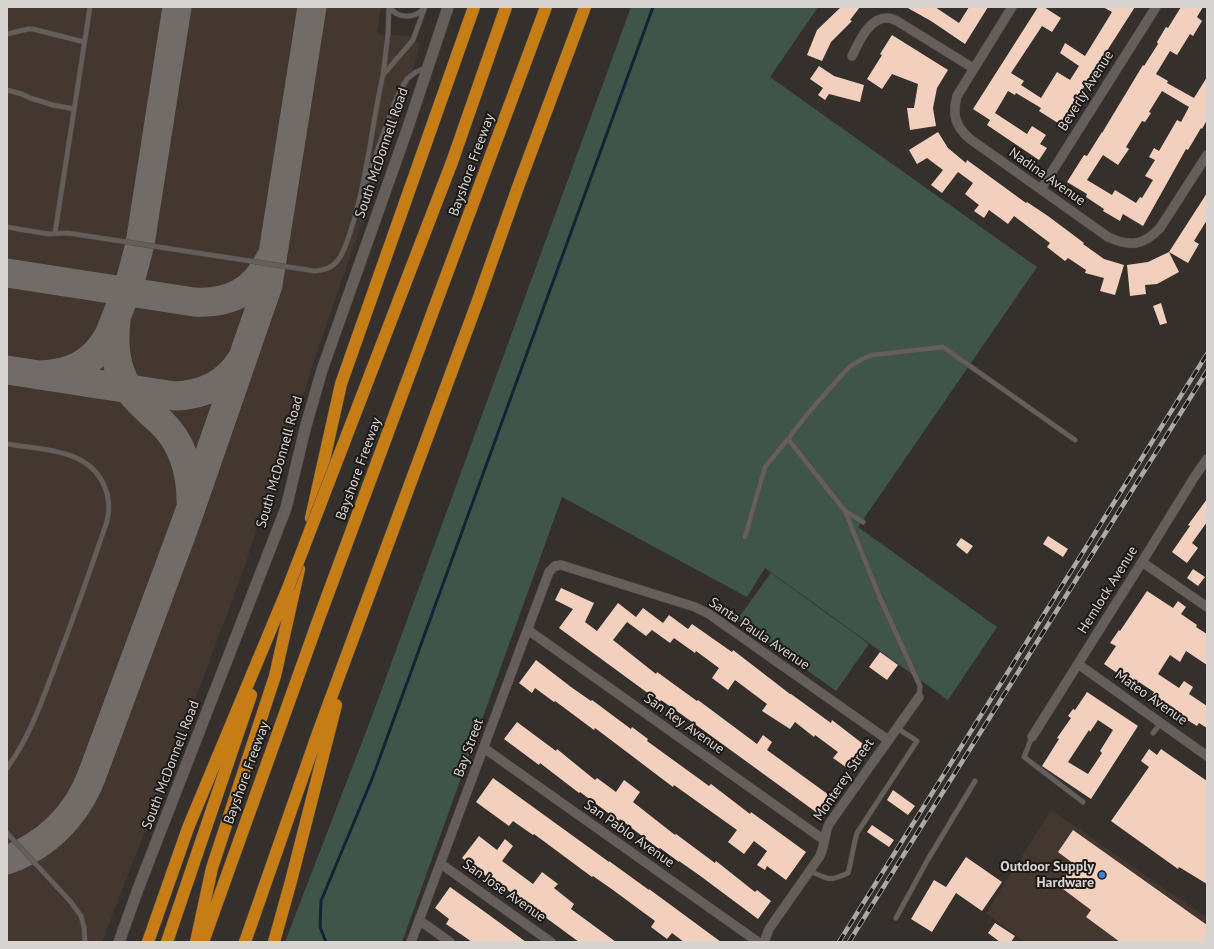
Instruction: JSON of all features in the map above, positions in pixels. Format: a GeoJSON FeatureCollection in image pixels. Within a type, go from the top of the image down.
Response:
{"type":"FeatureCollection","features":[{"type":"Feature","properties":{"kind":"highway"},"geometry":{"type":"LineString","coordinates":[[196,942],[212,868],[275,676],[342,384],[474,7]]}},
{"type":"Feature","properties":{"kind":"highway"},"geometry":{"type":"LineString","coordinates":[[148,942],[188,828],[288,588],[452,162],[506,7]]}},
{"type":"Feature","properties":{"kind":"highway","name":"Bayshore Freeway"},"geometry":{"type":"LineString","coordinates":[[203,942],[310,643],[546,7]]}},
{"type":"Feature","properties":{"kind":"highway"},"geometry":{"type":"LineString","coordinates":[[245,942],[350,645],[478,303],[518,187],[584,7]]}},
{"type":"Feature","properties":{"kind":"highway"},"geometry":{"type":"LineString","coordinates":[[167,942],[288,588]]}},
{"type":"Feature","properties":{"kind":"highway"},"geometry":{"type":"LineString","coordinates":[[274,942],[313,798],[350,645]]}},
{"type":"Feature","properties":{"kind":"street","name":"South McDonnell Road"},"geometry":{"type":"LineString","coordinates":[[119,942],[286,508],[305,429],[322,370],[448,7]]}},
{"type":"Feature","properties":{"kind":"street"},"geometry":{"type":"LineString","coordinates":[[852,56],[864,33],[879,20],[888,18],[897,21],[973,68],[1012,7]]}},
{"type":"Feature","properties":{"kind":"street","name":"Beverly Avenue"},"geometry":{"type":"LineString","coordinates":[[1041,189],[1156,7]]}},
{"type":"Feature","properties":{"kind":"street","name":"Nadina Avenue"},"geometry":{"type":"LineString","coordinates":[[973,68],[957,96],[954,105],[954,115],[962,132],[1108,237],[1118,242],[1136,244],[1154,235],[1207,155]]}},
{"type":"Feature","properties":{"kind":"street","name":"Hemlock Avenue"},"geometry":{"type":"LineString","coordinates":[[1032,737],[1194,476],[1207,459]]}},
{"type":"Feature","properties":{"kind":"street"},"geometry":{"type":"LineString","coordinates":[[1142,562],[1207,607]]}},
{"type":"Feature","properties":{"kind":"street","name":"Santa Paula Avenue"},"geometry":{"type":"LineString","coordinates":[[555,566],[561,565],[695,607],[709,614],[888,740]]}},
{"type":"Feature","properties":{"kind":"street","name":"Bay Street"},"geometry":{"type":"LineString","coordinates":[[411,942],[549,572],[555,566]]}},
{"type":"Feature","properties":{"kind":"street","name":"San Rey Avenue"},"geometry":{"type":"LineString","coordinates":[[528,630],[824,840]]}},
{"type":"Feature","properties":{"kind":"street","name":"Mateo Avenue"},"geometry":{"type":"LineString","coordinates":[[1078,664],[1207,756]]}},
{"type":"Feature","properties":{"kind":"street","name":"Monterey Street"},"geometry":{"type":"LineString","coordinates":[[764,942],[769,929],[820,856],[824,848],[825,832],[828,824],[919,697]]}},
{"type":"Feature","properties":{"kind":"street","name":"San Pablo Avenue"},"geometry":{"type":"LineString","coordinates":[[484,748],[758,942]]}},
{"type":"Feature","properties":{"kind":"street","name":"San Jose Avenue"},"geometry":{"type":"LineString","coordinates":[[440,864],[551,942]]}},
{"type":"Feature","properties":{"kind":"street"},"geometry":{"type":"LineString","coordinates":[[419,920],[450,942]]}},
{"type":"Feature","properties":{"kind":"lane"},"geometry":{"type":"LineString","coordinates":[[55,233],[90,7]]}},
{"type":"Feature","properties":{"kind":"lane"},"geometry":{"type":"LineString","coordinates":[[389,7],[397,14],[405,17],[414,15],[425,7]]}},
{"type":"Feature","properties":{"kind":"lane"},"geometry":{"type":"LineString","coordinates":[[362,193],[375,111],[383,76],[388,34],[389,7]]}},
{"type":"Feature","properties":{"kind":"lane"},"geometry":{"type":"LineString","coordinates":[[383,76],[413,40],[425,7]]}},
{"type":"Feature","properties":{"kind":"lane"},"geometry":{"type":"LineString","coordinates":[[7,34],[33,29],[84,42]]}},
{"type":"Feature","properties":{"kind":"lane"},"geometry":{"type":"LineString","coordinates":[[7,227],[48,234],[68,233],[315,271],[326,270],[335,264],[341,257],[351,231],[362,193],[394,104],[401,89],[407,79],[416,72],[428,67]]}},
{"type":"Feature","properties":{"kind":"lane"},"geometry":{"type":"LineString","coordinates":[[7,90],[53,106],[74,109]]}},
{"type":"Feature","properties":{"kind":"lane"},"geometry":{"type":"LineString","coordinates":[[745,537],[765,467],[849,367],[862,359],[882,353],[943,347],[1075,440]]}},
{"type":"Feature","properties":{"kind":"lane"},"geometry":{"type":"LineString","coordinates":[[788,438],[845,511],[880,598],[920,686],[919,697]]}},
{"type":"Feature","properties":{"kind":"lane"},"geometry":{"type":"LineString","coordinates":[[7,444],[66,454],[82,460],[92,467],[100,477],[108,495],[109,508],[107,521],[83,592],[36,716],[23,742],[7,768]]}},
{"type":"Feature","properties":{"kind":"lane"},"geometry":{"type":"LineString","coordinates":[[845,511],[863,522]]}},
{"type":"Feature","properties":{"kind":"lane"},"geometry":{"type":"LineString","coordinates":[[1153,733],[1160,723]]}},
{"type":"Feature","properties":{"kind":"lane"},"geometry":{"type":"LineString","coordinates":[[810,871],[828,879],[836,878],[848,873],[853,856],[852,847],[857,833],[917,741],[897,728]]}},
{"type":"Feature","properties":{"kind":"lane"},"geometry":{"type":"LineString","coordinates":[[1032,737],[1024,757],[1083,802]]}},
{"type":"Feature","properties":{"kind":"lane"},"geometry":{"type":"LineString","coordinates":[[896,918],[927,861],[975,781]]}},
{"type":"Feature","properties":{"kind":"lane"},"geometry":{"type":"LineString","coordinates":[[7,834],[70,901],[81,916],[84,927],[85,942]]}},
{"type":"Feature","properties":{"kind":"shaded area"},"geometry":{"type":"Polygon","coordinates":[[[7,7],[381,7],[377,34],[409,36],[420,45],[402,107],[315,358],[276,481],[261,514],[245,566],[102,942],[7,942],[7,7]]]}},
{"type":"Feature","properties":{"kind":"shaded area"},"geometry":{"type":"Polygon","coordinates":[[[1051,810],[1207,918],[1207,942],[1025,942],[986,913],[1051,810]]]}},
{"type":"Feature","properties":{"kind":"green space"},"geometry":{"type":"Polygon","coordinates":[[[631,7],[818,7],[770,77],[1037,267],[858,527],[997,627],[948,700],[765,568],[747,597],[562,497],[402,942],[285,942],[372,716],[631,7]]]}},
{"type":"Feature","properties":{"kind":"green space"},"geometry":{"type":"Polygon","coordinates":[[[771,573],[869,644],[836,691],[737,620],[771,573]]]}},
{"type":"Feature","properties":{"kind":"building"},"geometry":{"type":"Polygon","coordinates":[[[841,7],[860,7],[850,20],[852,21],[831,42],[822,61],[807,55],[817,30],[841,7]]]}},
{"type":"Feature","properties":{"kind":"building"},"geometry":{"type":"Polygon","coordinates":[[[906,7],[935,7],[959,23],[969,7],[988,7],[965,44],[931,21],[906,7]]]}},
{"type":"Feature","properties":{"kind":"building"},"geometry":{"type":"Polygon","coordinates":[[[1038,7],[1044,7],[1061,18],[1052,32],[1042,26],[1011,73],[1024,81],[1021,85],[1041,98],[1057,72],[1070,80],[1079,66],[1060,53],[1065,43],[1085,56],[1112,12],[1103,7],[1135,7],[1061,125],[1039,111],[1041,108],[1016,93],[1015,95],[1008,91],[995,113],[1027,134],[1032,126],[1046,135],[1040,144],[1047,148],[1039,160],[987,125],[990,120],[973,109],[1038,7]]]}},
{"type":"Feature","properties":{"kind":"building"},"geometry":{"type":"Polygon","coordinates":[[[1181,7],[1203,7],[1197,17],[1202,21],[1193,36],[1190,34],[1177,55],[1170,51],[1156,74],[1168,81],[1167,83],[1194,98],[1207,77],[1207,120],[1188,150],[1186,149],[1143,226],[1123,214],[1120,221],[1103,211],[1104,209],[1086,197],[1087,194],[1067,182],[1084,155],[1087,156],[1143,65],[1144,66],[1158,44],[1157,42],[1166,27],[1168,28],[1181,7]],[[1162,91],[1149,112],[1151,113],[1145,122],[1142,121],[1126,147],[1129,149],[1118,165],[1103,155],[1087,180],[1112,195],[1115,190],[1136,203],[1140,197],[1142,198],[1153,180],[1145,176],[1155,160],[1149,157],[1154,148],[1159,151],[1177,120],[1181,122],[1189,107],[1162,91]]]}},
{"type":"Feature","properties":{"kind":"building"},"geometry":{"type":"Polygon","coordinates":[[[892,35],[948,70],[937,88],[933,108],[936,126],[910,130],[907,108],[914,108],[918,84],[892,74],[882,89],[867,79],[892,35]]]}},
{"type":"Feature","properties":{"kind":"building"},"geometry":{"type":"Polygon","coordinates":[[[819,66],[834,76],[864,85],[860,102],[829,94],[825,100],[818,95],[823,88],[810,79],[819,66]]]}},
{"type":"Feature","properties":{"kind":"building"},"geometry":{"type":"Polygon","coordinates":[[[938,132],[948,148],[966,163],[967,160],[1026,203],[1027,202],[1048,216],[1104,259],[1124,265],[1115,295],[1100,291],[1104,278],[1085,273],[1086,270],[1068,258],[1065,261],[1047,247],[1050,243],[1014,216],[1008,224],[989,210],[984,218],[974,211],[979,205],[965,194],[973,183],[958,172],[942,193],[931,185],[943,170],[927,158],[917,164],[909,150],[938,132]]]}},
{"type":"Feature","properties":{"kind":"building"},"geometry":{"type":"Polygon","coordinates":[[[1207,193],[1207,220],[1194,241],[1199,244],[1188,263],[1169,252],[1207,193]]]}},
{"type":"Feature","properties":{"kind":"building"},"geometry":{"type":"Polygon","coordinates":[[[1169,252],[1179,272],[1157,284],[1145,285],[1146,294],[1130,296],[1127,265],[1148,262],[1169,252]]]}},
{"type":"Feature","properties":{"kind":"building"},"geometry":{"type":"Polygon","coordinates":[[[1161,303],[1167,323],[1160,325],[1153,306],[1161,303]]]}},
{"type":"Feature","properties":{"kind":"building"},"geometry":{"type":"Polygon","coordinates":[[[1207,499],[1207,522],[1192,543],[1198,548],[1187,563],[1172,552],[1190,526],[1188,525],[1207,499]]]}},
{"type":"Feature","properties":{"kind":"building"},"geometry":{"type":"Polygon","coordinates":[[[1048,536],[1068,549],[1063,557],[1043,544],[1048,536]]]}},
{"type":"Feature","properties":{"kind":"building"},"geometry":{"type":"Polygon","coordinates":[[[961,538],[973,546],[967,554],[956,545],[961,538]]]}},
{"type":"Feature","properties":{"kind":"building"},"geometry":{"type":"Polygon","coordinates":[[[1193,569],[1205,577],[1198,586],[1187,578],[1193,569]]]}},
{"type":"Feature","properties":{"kind":"building"},"geometry":{"type":"Polygon","coordinates":[[[561,588],[594,603],[585,622],[597,631],[618,603],[636,617],[643,608],[663,623],[669,615],[688,629],[692,624],[732,652],[733,650],[790,694],[831,723],[832,720],[867,747],[850,770],[833,758],[838,752],[815,735],[814,737],[795,722],[790,729],[762,711],[767,704],[735,680],[728,690],[712,678],[719,668],[696,651],[695,653],[674,638],[670,643],[652,630],[646,636],[627,622],[613,640],[656,674],[657,672],[697,701],[698,700],[757,744],[763,735],[772,742],[767,750],[833,798],[820,815],[681,714],[661,700],[660,702],[559,628],[573,609],[555,600],[561,588]]]}},
{"type":"Feature","properties":{"kind":"building"},"geometry":{"type":"Polygon","coordinates":[[[1147,591],[1173,608],[1178,601],[1186,607],[1181,614],[1207,634],[1207,665],[1186,651],[1180,662],[1170,655],[1158,674],[1179,688],[1184,681],[1193,687],[1189,694],[1207,706],[1207,728],[1199,723],[1197,726],[1184,718],[1183,719],[1166,708],[1167,706],[1152,696],[1154,692],[1139,682],[1136,686],[1104,664],[1116,646],[1110,643],[1147,591]]]}},
{"type":"Feature","properties":{"kind":"building"},"geometry":{"type":"Polygon","coordinates":[[[880,652],[898,665],[887,680],[869,667],[880,652]]]}},
{"type":"Feature","properties":{"kind":"building"},"geometry":{"type":"Polygon","coordinates":[[[536,660],[571,687],[591,701],[592,700],[631,729],[632,727],[648,739],[647,741],[709,786],[711,784],[750,814],[751,812],[806,852],[786,880],[767,866],[765,870],[757,865],[767,851],[754,841],[744,854],[728,842],[737,830],[674,785],[673,787],[595,728],[594,730],[555,701],[554,702],[535,688],[532,693],[519,683],[536,660]]]}},
{"type":"Feature","properties":{"kind":"building"},"geometry":{"type":"Polygon","coordinates":[[[1087,692],[1138,726],[1091,799],[1042,766],[1059,739],[1057,738],[1071,718],[1068,716],[1073,709],[1075,710],[1087,692]],[[1098,720],[1090,732],[1089,730],[1068,762],[1088,774],[1102,753],[1100,751],[1113,730],[1098,720]]]}},
{"type":"Feature","properties":{"kind":"building"},"geometry":{"type":"Polygon","coordinates":[[[517,722],[556,751],[557,749],[595,780],[597,778],[616,792],[624,780],[640,792],[633,802],[675,835],[676,834],[715,863],[716,861],[755,892],[757,890],[771,901],[758,919],[699,875],[660,848],[659,849],[620,819],[619,821],[540,763],[539,765],[504,739],[517,722]]]}},
{"type":"Feature","properties":{"kind":"building"},"geometry":{"type":"Polygon","coordinates":[[[1149,749],[1157,755],[1161,749],[1207,781],[1207,884],[1179,867],[1178,869],[1111,821],[1149,767],[1141,761],[1149,749]]]}},
{"type":"Feature","properties":{"kind":"building"},"geometry":{"type":"Polygon","coordinates":[[[493,778],[721,942],[684,942],[672,933],[667,939],[651,927],[655,921],[613,890],[593,876],[592,877],[534,834],[533,835],[513,821],[509,826],[476,802],[493,778]]]}},
{"type":"Feature","properties":{"kind":"building"},"geometry":{"type":"Polygon","coordinates":[[[893,790],[915,806],[908,815],[887,800],[893,790]]]}},
{"type":"Feature","properties":{"kind":"building"},"geometry":{"type":"Polygon","coordinates":[[[872,825],[894,840],[889,847],[867,832],[872,825]]]}},
{"type":"Feature","properties":{"kind":"building","name":"Outdoor Supply Hardware"},"geometry":{"type":"Polygon","coordinates":[[[1073,830],[1207,925],[1207,942],[1120,942],[1086,917],[1091,910],[1059,886],[1074,864],[1058,852],[1073,830]]]}},
{"type":"Feature","properties":{"kind":"building"},"geometry":{"type":"Polygon","coordinates":[[[479,836],[497,850],[505,839],[513,846],[502,861],[533,884],[542,872],[558,884],[554,888],[574,904],[571,909],[616,942],[579,942],[462,858],[479,836]]]}},
{"type":"Feature","properties":{"kind":"building"},"geometry":{"type":"Polygon","coordinates":[[[966,857],[1002,882],[982,911],[956,893],[932,932],[911,919],[934,880],[946,887],[966,857]]]}},
{"type":"Feature","properties":{"kind":"building"},"geometry":{"type":"Polygon","coordinates":[[[450,887],[526,942],[472,942],[446,924],[449,919],[435,908],[450,887]]]}},
{"type":"Feature","properties":{"kind":"building"},"geometry":{"type":"Polygon","coordinates":[[[995,923],[1015,936],[1011,942],[1000,942],[988,933],[995,923]]]}},
{"type":"Feature","properties":{"kind":"waterway"},"geometry":{"type":"LineString","coordinates":[[326,942],[320,927],[321,901],[372,779],[653,7]]}},
{"type":"Feature","properties":{"kind":"taxiway"},"geometry":{"type":"LineString","coordinates":[[39,375],[71,370],[80,366],[96,353],[109,335],[130,282],[140,244],[177,7]]}},
{"type":"Feature","properties":{"kind":"taxiway"},"geometry":{"type":"LineString","coordinates":[[7,860],[22,854],[48,837],[69,816],[86,790],[187,519],[268,285],[312,7]]}},
{"type":"Feature","properties":{"kind":"taxiway"},"geometry":{"type":"LineString","coordinates":[[7,273],[194,302],[207,302],[229,298],[249,287],[257,280],[270,259]]}},
{"type":"Feature","properties":{"kind":"taxiway"},"geometry":{"type":"LineString","coordinates":[[116,321],[115,348],[121,375],[133,395],[161,422],[175,439],[187,468],[191,489],[191,500]]}},
{"type":"Feature","properties":{"kind":"taxiway"},"geometry":{"type":"LineString","coordinates":[[7,370],[175,396],[194,394],[220,383],[240,362]]}},
{"type":"Feature","properties":{"kind":"railway"},"geometry":{"type":"LineString","coordinates":[[839,942],[1207,354]]}},
{"type":"Feature","properties":{"kind":"railway"},"geometry":{"type":"LineString","coordinates":[[849,942],[1207,371]]}},
{"type":"Feature","properties":{"kind":"place","name":"Outdoor Supply Hardware"},"geometry":{"type":"Point","coordinates":[1102,875]}}]}
